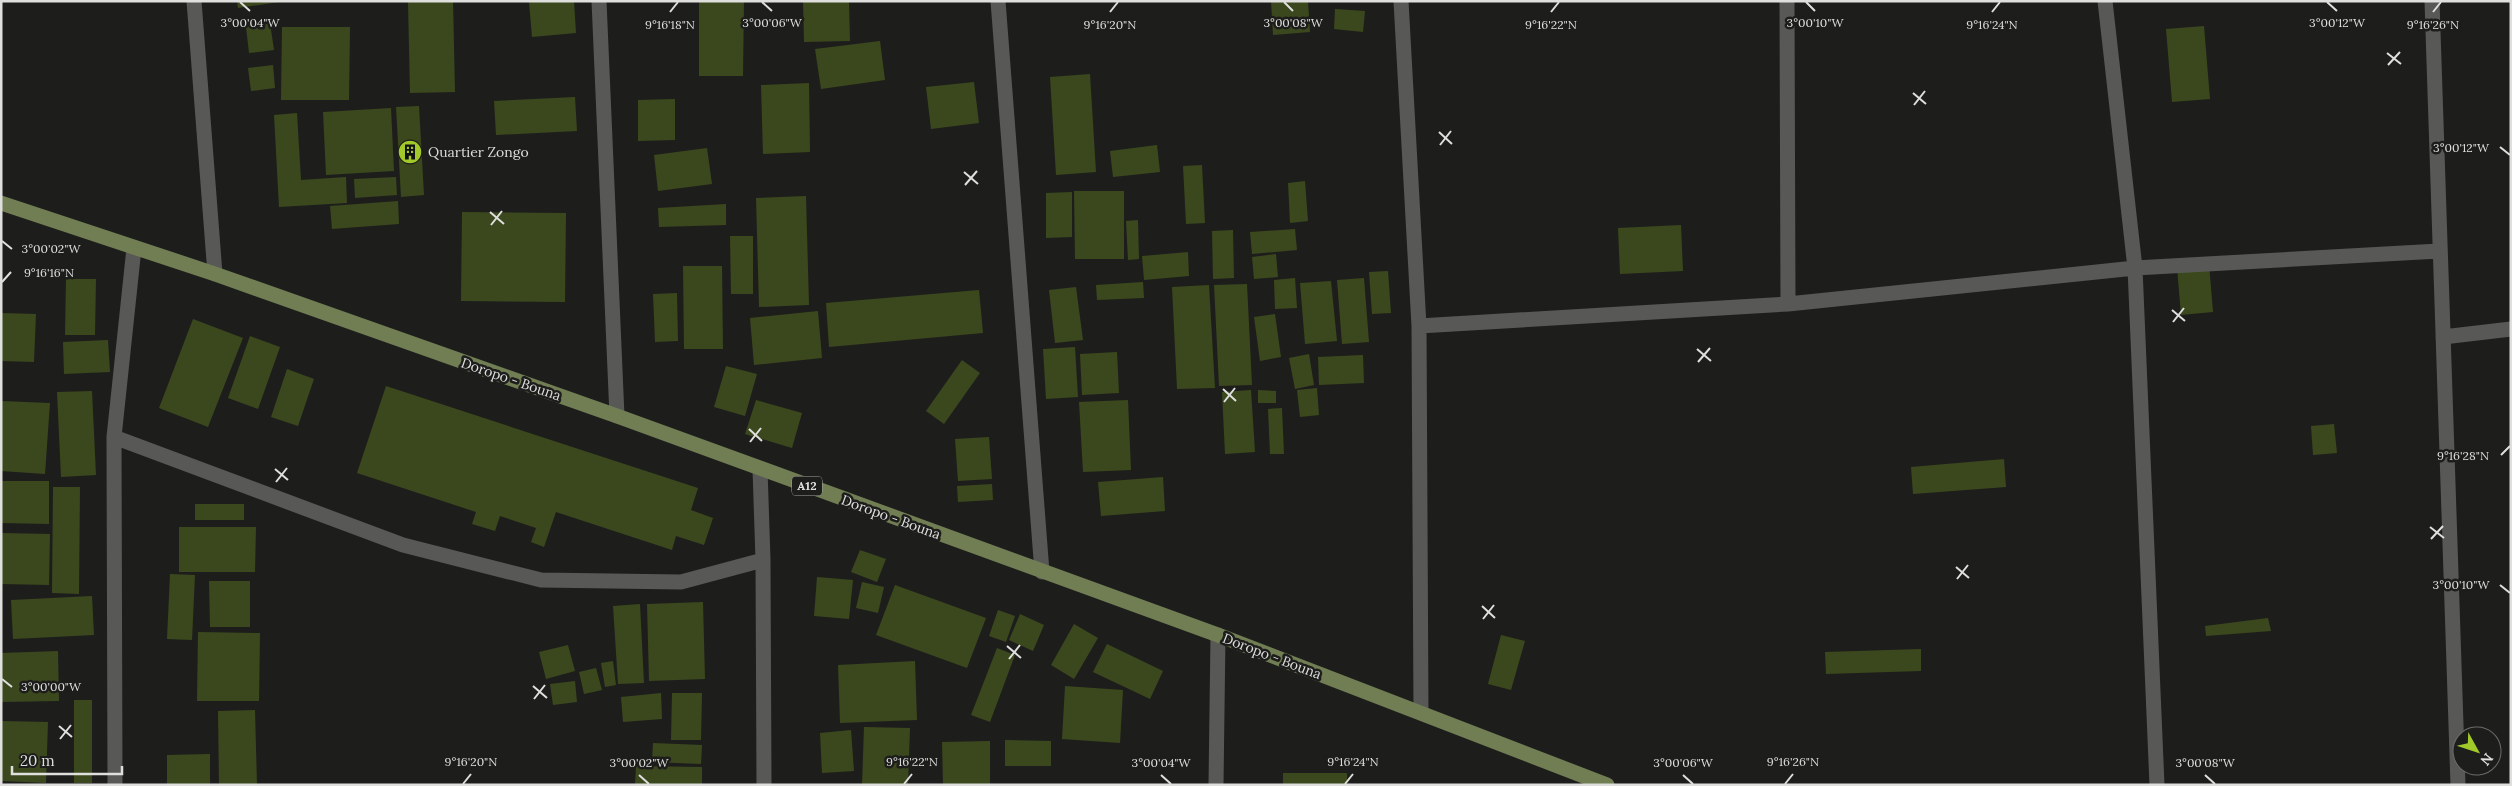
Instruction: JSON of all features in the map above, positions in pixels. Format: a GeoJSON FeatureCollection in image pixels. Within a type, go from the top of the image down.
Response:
{"type":"FeatureCollection","features":[{"type":"Feature","properties":{"kind":"main road","name":"Doropo - Bouna"},"geometry":{"type":"LineString","coordinates":[[1,203],[215,274],[617,416],[1218,635],[1598,783]]}},
{"type":"Feature","properties":{"kind":"street"},"geometry":{"type":"LineString","coordinates":[[194,1],[215,274]]}},
{"type":"Feature","properties":{"kind":"street"},"geometry":{"type":"LineString","coordinates":[[599,1],[617,416]]}},
{"type":"Feature","properties":{"kind":"street"},"geometry":{"type":"LineString","coordinates":[[998,1],[1042,572]]}},
{"type":"Feature","properties":{"kind":"street"},"geometry":{"type":"LineString","coordinates":[[1401,1],[1419,326],[1422,713]]}},
{"type":"Feature","properties":{"kind":"street"},"geometry":{"type":"LineString","coordinates":[[1787,1],[1788,304]]}},
{"type":"Feature","properties":{"kind":"street"},"geometry":{"type":"LineString","coordinates":[[2105,1],[2135,268],[2157,785]]}},
{"type":"Feature","properties":{"kind":"street"},"geometry":{"type":"LineString","coordinates":[[2432,1],[2458,785]]}},
{"type":"Feature","properties":{"kind":"street"},"geometry":{"type":"LineString","coordinates":[[115,785],[114,437],[134,248]]}},
{"type":"Feature","properties":{"kind":"street"},"geometry":{"type":"LineString","coordinates":[[1419,326],[1788,304],[2135,268],[2439,251]]}},
{"type":"Feature","properties":{"kind":"street"},"geometry":{"type":"LineString","coordinates":[[2443,337],[2511,329]]}},
{"type":"Feature","properties":{"kind":"street"},"geometry":{"type":"LineString","coordinates":[[114,437],[403,545],[541,580],[681,582],[763,560]]}},
{"type":"Feature","properties":{"kind":"street"},"geometry":{"type":"LineString","coordinates":[[760,469],[763,560],[764,785]]}},
{"type":"Feature","properties":{"kind":"street"},"geometry":{"type":"LineString","coordinates":[[1216,785],[1218,635]]}},
{"type":"Feature","properties":{"kind":"building"},"geometry":{"type":"Polygon","coordinates":[[[237,1],[279,1],[279,2],[238,8],[237,1]]]}},
{"type":"Feature","properties":{"kind":"building"},"geometry":{"type":"Polygon","coordinates":[[[453,1],[455,92],[410,93],[408,2],[453,1]]]}},
{"type":"Feature","properties":{"kind":"building"},"geometry":{"type":"Polygon","coordinates":[[[574,1],[576,33],[532,37],[529,2],[574,1]]]}},
{"type":"Feature","properties":{"kind":"building"},"geometry":{"type":"Polygon","coordinates":[[[699,1],[744,1],[743,76],[699,76],[699,1]]]}},
{"type":"Feature","properties":{"kind":"building"},"geometry":{"type":"Polygon","coordinates":[[[803,1],[849,1],[850,41],[804,42],[803,1]]]}},
{"type":"Feature","properties":{"kind":"building"},"geometry":{"type":"Polygon","coordinates":[[[1271,1],[1308,1],[1310,32],[1273,35],[1271,1]]]}},
{"type":"Feature","properties":{"kind":"building"},"geometry":{"type":"Polygon","coordinates":[[[1335,9],[1365,11],[1363,32],[1334,29],[1335,9]]]}},
{"type":"Feature","properties":{"kind":"building"},"geometry":{"type":"Polygon","coordinates":[[[270,23],[274,50],[249,53],[246,27],[270,23]]]}},
{"type":"Feature","properties":{"kind":"building"},"geometry":{"type":"Polygon","coordinates":[[[2204,26],[2210,99],[2172,102],[2166,29],[2204,26]]]}},
{"type":"Feature","properties":{"kind":"building"},"geometry":{"type":"Polygon","coordinates":[[[282,27],[350,27],[349,100],[281,100],[282,27]]]}},
{"type":"Feature","properties":{"kind":"building"},"geometry":{"type":"Polygon","coordinates":[[[880,41],[885,80],[821,89],[815,49],[880,41]]]}},
{"type":"Feature","properties":{"kind":"building"},"geometry":{"type":"Polygon","coordinates":[[[273,65],[275,88],[251,91],[248,68],[273,65]]]}},
{"type":"Feature","properties":{"kind":"building"},"geometry":{"type":"Polygon","coordinates":[[[1090,74],[1096,172],[1056,175],[1050,77],[1090,74]]]}},
{"type":"Feature","properties":{"kind":"building"},"geometry":{"type":"Polygon","coordinates":[[[974,82],[979,123],[931,129],[926,87],[974,82]]]}},
{"type":"Feature","properties":{"kind":"building"},"geometry":{"type":"Polygon","coordinates":[[[809,83],[810,152],[763,154],[761,85],[809,83]]]}},
{"type":"Feature","properties":{"kind":"building"},"geometry":{"type":"Polygon","coordinates":[[[575,97],[577,131],[496,135],[494,101],[575,97]]]}},
{"type":"Feature","properties":{"kind":"building"},"geometry":{"type":"Polygon","coordinates":[[[675,99],[675,140],[638,141],[638,100],[675,99]]]}},
{"type":"Feature","properties":{"kind":"building","name":"Quartier Zongo"},"geometry":{"type":"Polygon","coordinates":[[[419,106],[424,195],[401,197],[396,107],[419,106]]]}},
{"type":"Feature","properties":{"kind":"building"},"geometry":{"type":"Polygon","coordinates":[[[391,108],[394,171],[326,175],[323,112],[391,108]]]}},
{"type":"Feature","properties":{"kind":"building"},"geometry":{"type":"Polygon","coordinates":[[[297,113],[301,180],[346,177],[347,203],[279,207],[274,115],[297,113]]]}},
{"type":"Feature","properties":{"kind":"building"},"geometry":{"type":"Polygon","coordinates":[[[1157,145],[1160,172],[1113,177],[1110,151],[1157,145]]]}},
{"type":"Feature","properties":{"kind":"building"},"geometry":{"type":"Polygon","coordinates":[[[707,148],[712,184],[658,191],[654,155],[707,148]]]}},
{"type":"Feature","properties":{"kind":"building"},"geometry":{"type":"Polygon","coordinates":[[[1202,165],[1205,223],[1186,224],[1183,166],[1202,165]]]}},
{"type":"Feature","properties":{"kind":"building"},"geometry":{"type":"Polygon","coordinates":[[[396,177],[397,195],[355,198],[354,179],[396,177]]]}},
{"type":"Feature","properties":{"kind":"building"},"geometry":{"type":"Polygon","coordinates":[[[1305,181],[1308,221],[1290,223],[1288,183],[1305,181]]]}},
{"type":"Feature","properties":{"kind":"building"},"geometry":{"type":"Polygon","coordinates":[[[1074,191],[1124,191],[1124,259],[1075,259],[1074,191]]]}},
{"type":"Feature","properties":{"kind":"building"},"geometry":{"type":"Polygon","coordinates":[[[1072,192],[1072,237],[1046,238],[1046,193],[1072,192]]]}},
{"type":"Feature","properties":{"kind":"building"},"geometry":{"type":"Polygon","coordinates":[[[806,196],[809,305],[759,307],[756,198],[806,196]]]}},
{"type":"Feature","properties":{"kind":"building"},"geometry":{"type":"Polygon","coordinates":[[[398,201],[399,224],[332,229],[330,206],[398,201]]]}},
{"type":"Feature","properties":{"kind":"building"},"geometry":{"type":"Polygon","coordinates":[[[726,204],[726,225],[659,227],[658,208],[726,204]]]}},
{"type":"Feature","properties":{"kind":"building"},"geometry":{"type":"Polygon","coordinates":[[[462,212],[566,213],[565,302],[461,301],[462,212]]]}},
{"type":"Feature","properties":{"kind":"building"},"geometry":{"type":"Polygon","coordinates":[[[1138,220],[1139,259],[1128,260],[1126,221],[1138,220]]]}},
{"type":"Feature","properties":{"kind":"building"},"geometry":{"type":"Polygon","coordinates":[[[1681,225],[1683,271],[1620,274],[1618,228],[1681,225]]]}},
{"type":"Feature","properties":{"kind":"building"},"geometry":{"type":"Polygon","coordinates":[[[1295,229],[1297,250],[1252,254],[1250,232],[1295,229]]]}},
{"type":"Feature","properties":{"kind":"building"},"geometry":{"type":"Polygon","coordinates":[[[1233,230],[1234,278],[1213,279],[1212,231],[1233,230]]]}},
{"type":"Feature","properties":{"kind":"building"},"geometry":{"type":"Polygon","coordinates":[[[730,236],[753,236],[753,294],[731,294],[730,236]]]}},
{"type":"Feature","properties":{"kind":"building"},"geometry":{"type":"Polygon","coordinates":[[[1188,252],[1189,276],[1144,280],[1142,256],[1188,252]]]}},
{"type":"Feature","properties":{"kind":"building"},"geometry":{"type":"Polygon","coordinates":[[[1276,254],[1278,277],[1254,279],[1252,257],[1276,254]]]}},
{"type":"Feature","properties":{"kind":"building"},"geometry":{"type":"Polygon","coordinates":[[[2209,264],[2213,312],[2181,315],[2177,267],[2209,264]]]}},
{"type":"Feature","properties":{"kind":"building"},"geometry":{"type":"Polygon","coordinates":[[[683,266],[722,266],[723,349],[684,349],[683,266]]]}},
{"type":"Feature","properties":{"kind":"building"},"geometry":{"type":"Polygon","coordinates":[[[1388,271],[1391,313],[1372,314],[1369,272],[1388,271]]]}},
{"type":"Feature","properties":{"kind":"building"},"geometry":{"type":"Polygon","coordinates":[[[1295,278],[1297,308],[1275,309],[1274,280],[1295,278]]]}},
{"type":"Feature","properties":{"kind":"building"},"geometry":{"type":"Polygon","coordinates":[[[1364,278],[1369,342],[1342,344],[1337,280],[1364,278]]]}},
{"type":"Feature","properties":{"kind":"building"},"geometry":{"type":"Polygon","coordinates":[[[66,279],[96,279],[95,335],[65,335],[66,279]]]}},
{"type":"Feature","properties":{"kind":"building"},"geometry":{"type":"Polygon","coordinates":[[[1331,281],[1337,341],[1305,344],[1300,283],[1331,281]]]}},
{"type":"Feature","properties":{"kind":"building"},"geometry":{"type":"Polygon","coordinates":[[[1143,282],[1144,298],[1097,300],[1096,285],[1143,282]]]}},
{"type":"Feature","properties":{"kind":"building"},"geometry":{"type":"Polygon","coordinates":[[[1247,284],[1252,385],[1219,386],[1214,285],[1247,284]]]}},
{"type":"Feature","properties":{"kind":"building"},"geometry":{"type":"Polygon","coordinates":[[[1209,285],[1215,388],[1177,389],[1172,287],[1209,285]]]}},
{"type":"Feature","properties":{"kind":"building"},"geometry":{"type":"Polygon","coordinates":[[[1076,287],[1083,340],[1055,343],[1049,290],[1076,287]]]}},
{"type":"Feature","properties":{"kind":"building"},"geometry":{"type":"Polygon","coordinates":[[[979,290],[983,333],[829,347],[826,303],[979,290]]]}},
{"type":"Feature","properties":{"kind":"building"},"geometry":{"type":"Polygon","coordinates":[[[677,293],[678,341],[655,342],[653,294],[677,293]]]}},
{"type":"Feature","properties":{"kind":"building"},"geometry":{"type":"Polygon","coordinates":[[[818,311],[822,358],[754,365],[750,318],[818,311]]]}},
{"type":"Feature","properties":{"kind":"building"},"geometry":{"type":"Polygon","coordinates":[[[1,313],[36,314],[34,362],[1,361],[1,313]]]}},
{"type":"Feature","properties":{"kind":"building"},"geometry":{"type":"Polygon","coordinates":[[[1275,314],[1281,357],[1260,361],[1254,317],[1275,314]]]}},
{"type":"Feature","properties":{"kind":"building"},"geometry":{"type":"Polygon","coordinates":[[[193,319],[243,338],[208,427],[159,408],[193,319]]]}},
{"type":"Feature","properties":{"kind":"building"},"geometry":{"type":"Polygon","coordinates":[[[250,336],[280,347],[258,409],[228,398],[250,336]]]}},
{"type":"Feature","properties":{"kind":"building"},"geometry":{"type":"Polygon","coordinates":[[[108,340],[110,372],[64,374],[63,342],[108,340]]]}},
{"type":"Feature","properties":{"kind":"building"},"geometry":{"type":"Polygon","coordinates":[[[1075,347],[1078,397],[1046,399],[1043,349],[1075,347]]]}},
{"type":"Feature","properties":{"kind":"building"},"geometry":{"type":"Polygon","coordinates":[[[1117,352],[1119,393],[1082,395],[1080,354],[1117,352]]]}},
{"type":"Feature","properties":{"kind":"building"},"geometry":{"type":"Polygon","coordinates":[[[1309,354],[1314,385],[1295,389],[1289,358],[1309,354]]]}},
{"type":"Feature","properties":{"kind":"building"},"geometry":{"type":"Polygon","coordinates":[[[1363,355],[1364,383],[1319,385],[1318,357],[1363,355]]]}},
{"type":"Feature","properties":{"kind":"building"},"geometry":{"type":"Polygon","coordinates":[[[962,360],[980,373],[944,424],[926,411],[962,360]]]}},
{"type":"Feature","properties":{"kind":"building"},"geometry":{"type":"Polygon","coordinates":[[[726,366],[757,374],[745,416],[714,407],[726,366]]]}},
{"type":"Feature","properties":{"kind":"building"},"geometry":{"type":"Polygon","coordinates":[[[287,369],[314,379],[298,426],[271,417],[287,369]]]}},
{"type":"Feature","properties":{"kind":"building"},"geometry":{"type":"Polygon","coordinates":[[[386,386],[698,488],[691,510],[713,518],[704,545],[676,536],[672,550],[556,512],[544,547],[531,542],[536,528],[500,516],[495,531],[472,524],[476,512],[357,473],[386,386]]]}},
{"type":"Feature","properties":{"kind":"building"},"geometry":{"type":"Polygon","coordinates":[[[1317,388],[1319,415],[1300,417],[1297,390],[1317,388]]]}},
{"type":"Feature","properties":{"kind":"building"},"geometry":{"type":"Polygon","coordinates":[[[1251,390],[1255,452],[1225,454],[1222,392],[1251,390]]]}},
{"type":"Feature","properties":{"kind":"building"},"geometry":{"type":"Polygon","coordinates":[[[1258,390],[1276,391],[1276,403],[1258,403],[1258,390]]]}},
{"type":"Feature","properties":{"kind":"building"},"geometry":{"type":"Polygon","coordinates":[[[92,391],[96,475],[61,477],[57,392],[92,391]]]}},
{"type":"Feature","properties":{"kind":"building"},"geometry":{"type":"Polygon","coordinates":[[[756,400],[802,413],[792,448],[745,434],[756,400]]]}},
{"type":"Feature","properties":{"kind":"building"},"geometry":{"type":"Polygon","coordinates":[[[1128,400],[1131,470],[1083,472],[1079,402],[1128,400]]]}},
{"type":"Feature","properties":{"kind":"building"},"geometry":{"type":"Polygon","coordinates":[[[1,401],[50,403],[45,474],[1,471],[1,401]]]}},
{"type":"Feature","properties":{"kind":"building"},"geometry":{"type":"Polygon","coordinates":[[[1282,408],[1284,454],[1270,454],[1268,409],[1282,408]]]}},
{"type":"Feature","properties":{"kind":"building"},"geometry":{"type":"Polygon","coordinates":[[[2334,424],[2337,453],[2313,455],[2311,426],[2334,424]]]}},
{"type":"Feature","properties":{"kind":"building"},"geometry":{"type":"Polygon","coordinates":[[[989,437],[992,479],[958,481],[955,439],[989,437]]]}},
{"type":"Feature","properties":{"kind":"building"},"geometry":{"type":"Polygon","coordinates":[[[2004,459],[2006,487],[1913,494],[1911,467],[2004,459]]]}},
{"type":"Feature","properties":{"kind":"building"},"geometry":{"type":"Polygon","coordinates":[[[1163,477],[1165,511],[1101,516],[1098,482],[1163,477]]]}},
{"type":"Feature","properties":{"kind":"building"},"geometry":{"type":"Polygon","coordinates":[[[1,481],[49,481],[49,524],[1,523],[1,481]]]}},
{"type":"Feature","properties":{"kind":"building"},"geometry":{"type":"Polygon","coordinates":[[[992,484],[993,500],[958,502],[957,486],[992,484]]]}},
{"type":"Feature","properties":{"kind":"building"},"geometry":{"type":"Polygon","coordinates":[[[53,487],[80,487],[79,594],[52,593],[53,487]]]}},
{"type":"Feature","properties":{"kind":"building"},"geometry":{"type":"Polygon","coordinates":[[[195,504],[244,504],[244,520],[195,520],[195,504]]]}},
{"type":"Feature","properties":{"kind":"building"},"geometry":{"type":"Polygon","coordinates":[[[179,527],[256,527],[255,572],[179,572],[179,527]]]}},
{"type":"Feature","properties":{"kind":"building"},"geometry":{"type":"Polygon","coordinates":[[[1,533],[50,534],[49,585],[1,584],[1,533]]]}},
{"type":"Feature","properties":{"kind":"building"},"geometry":{"type":"Polygon","coordinates":[[[860,550],[886,559],[877,582],[851,572],[860,550]]]}},
{"type":"Feature","properties":{"kind":"building"},"geometry":{"type":"Polygon","coordinates":[[[170,574],[195,575],[192,640],[167,639],[170,574]]]}},
{"type":"Feature","properties":{"kind":"building"},"geometry":{"type":"Polygon","coordinates":[[[817,577],[853,580],[849,619],[814,616],[817,577]]]}},
{"type":"Feature","properties":{"kind":"building"},"geometry":{"type":"Polygon","coordinates":[[[209,581],[250,581],[250,627],[210,627],[209,581]]]}},
{"type":"Feature","properties":{"kind":"building"},"geometry":{"type":"Polygon","coordinates":[[[862,582],[884,587],[878,613],[856,608],[862,582]]]}},
{"type":"Feature","properties":{"kind":"building"},"geometry":{"type":"Polygon","coordinates":[[[895,585],[986,618],[967,668],[876,635],[895,585]]]}},
{"type":"Feature","properties":{"kind":"building"},"geometry":{"type":"Polygon","coordinates":[[[92,596],[94,635],[13,639],[11,600],[92,596]]]}},
{"type":"Feature","properties":{"kind":"building"},"geometry":{"type":"Polygon","coordinates":[[[703,602],[705,679],[649,681],[647,604],[703,602]]]}},
{"type":"Feature","properties":{"kind":"building"},"geometry":{"type":"Polygon","coordinates":[[[640,604],[644,683],[618,684],[613,606],[640,604]]]}},
{"type":"Feature","properties":{"kind":"building"},"geometry":{"type":"Polygon","coordinates":[[[998,610],[1015,616],[1006,642],[989,636],[998,610]]]}},
{"type":"Feature","properties":{"kind":"building"},"geometry":{"type":"Polygon","coordinates":[[[1020,614],[1044,625],[1033,651],[1009,640],[1020,614]]]}},
{"type":"Feature","properties":{"kind":"building"},"geometry":{"type":"Polygon","coordinates":[[[2268,618],[2271,631],[2206,636],[2205,626],[2268,618]]]}},
{"type":"Feature","properties":{"kind":"building"},"geometry":{"type":"Polygon","coordinates":[[[1074,624],[1098,638],[1074,679],[1051,665],[1074,624]]]}},
{"type":"Feature","properties":{"kind":"building"},"geometry":{"type":"Polygon","coordinates":[[[198,632],[260,633],[259,701],[197,701],[198,632]]]}},
{"type":"Feature","properties":{"kind":"building"},"geometry":{"type":"Polygon","coordinates":[[[1501,635],[1525,641],[1511,690],[1488,684],[1501,635]]]}},
{"type":"Feature","properties":{"kind":"building"},"geometry":{"type":"Polygon","coordinates":[[[1107,644],[1163,671],[1150,699],[1093,672],[1107,644]]]}},
{"type":"Feature","properties":{"kind":"building"},"geometry":{"type":"Polygon","coordinates":[[[568,645],[575,671],[546,679],[539,652],[568,645]]]}},
{"type":"Feature","properties":{"kind":"building"},"geometry":{"type":"Polygon","coordinates":[[[997,648],[1015,655],[990,722],[971,715],[997,648]]]}},
{"type":"Feature","properties":{"kind":"building"},"geometry":{"type":"Polygon","coordinates":[[[1921,649],[1921,671],[1826,674],[1825,652],[1921,649]]]}},
{"type":"Feature","properties":{"kind":"building"},"geometry":{"type":"Polygon","coordinates":[[[58,651],[59,701],[1,702],[1,653],[58,651]]]}},
{"type":"Feature","properties":{"kind":"building"},"geometry":{"type":"Polygon","coordinates":[[[613,661],[616,685],[605,687],[601,663],[613,661]]]}},
{"type":"Feature","properties":{"kind":"building"},"geometry":{"type":"Polygon","coordinates":[[[915,661],[917,720],[840,723],[838,665],[915,661]]]}},
{"type":"Feature","properties":{"kind":"building"},"geometry":{"type":"Polygon","coordinates":[[[596,668],[602,690],[584,694],[579,672],[596,668]]]}},
{"type":"Feature","properties":{"kind":"building"},"geometry":{"type":"Polygon","coordinates":[[[575,681],[577,702],[553,705],[550,684],[575,681]]]}},
{"type":"Feature","properties":{"kind":"building"},"geometry":{"type":"Polygon","coordinates":[[[1065,686],[1123,690],[1120,743],[1062,739],[1065,686]]]}},
{"type":"Feature","properties":{"kind":"building"},"geometry":{"type":"Polygon","coordinates":[[[661,693],[662,719],[623,722],[621,697],[661,693]]]}},
{"type":"Feature","properties":{"kind":"building"},"geometry":{"type":"Polygon","coordinates":[[[672,693],[702,693],[701,740],[671,740],[672,693]]]}},
{"type":"Feature","properties":{"kind":"building"},"geometry":{"type":"Polygon","coordinates":[[[74,700],[92,700],[92,783],[74,783],[74,700]]]}},
{"type":"Feature","properties":{"kind":"building"},"geometry":{"type":"Polygon","coordinates":[[[255,710],[257,785],[219,785],[218,711],[255,710]]]}},
{"type":"Feature","properties":{"kind":"building"},"geometry":{"type":"Polygon","coordinates":[[[1,721],[48,722],[46,783],[1,781],[1,721]]]}},
{"type":"Feature","properties":{"kind":"building"},"geometry":{"type":"Polygon","coordinates":[[[864,727],[910,728],[908,785],[862,785],[864,727]]]}},
{"type":"Feature","properties":{"kind":"building"},"geometry":{"type":"Polygon","coordinates":[[[851,730],[854,771],[822,773],[820,733],[851,730]]]}},
{"type":"Feature","properties":{"kind":"building"},"geometry":{"type":"Polygon","coordinates":[[[1005,740],[1051,741],[1051,766],[1005,766],[1005,740]]]}},
{"type":"Feature","properties":{"kind":"building"},"geometry":{"type":"Polygon","coordinates":[[[990,741],[990,785],[943,785],[942,742],[990,741]]]}},
{"type":"Feature","properties":{"kind":"building"},"geometry":{"type":"Polygon","coordinates":[[[653,743],[702,745],[701,764],[652,762],[653,743]]]}},
{"type":"Feature","properties":{"kind":"building"},"geometry":{"type":"Polygon","coordinates":[[[210,754],[210,785],[167,785],[167,755],[210,754]]]}},
{"type":"Feature","properties":{"kind":"building"},"geometry":{"type":"Polygon","coordinates":[[[636,766],[702,767],[702,785],[635,785],[636,766]]]}},
{"type":"Feature","properties":{"kind":"building"},"geometry":{"type":"Polygon","coordinates":[[[1283,773],[1347,773],[1347,785],[1283,785],[1283,773]]]}},
{"type":"Feature","properties":{"kind":"place","name":"Quartier Zongo"},"geometry":{"type":"Point","coordinates":[410,152]}}]}
